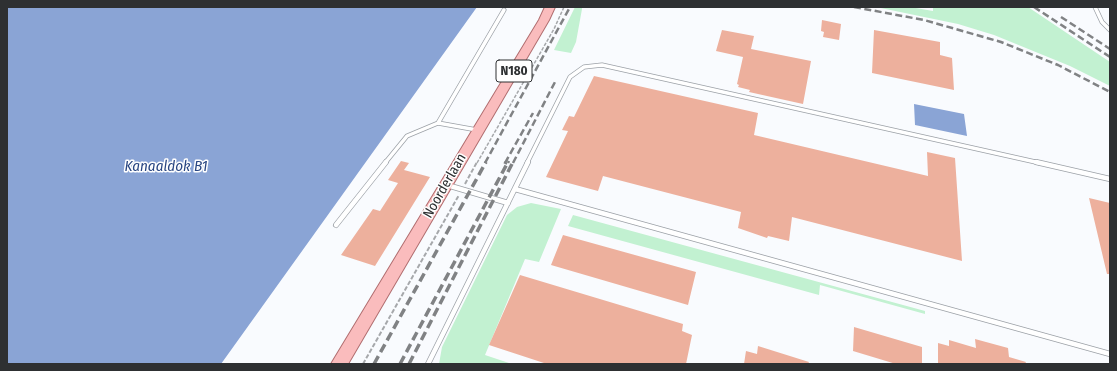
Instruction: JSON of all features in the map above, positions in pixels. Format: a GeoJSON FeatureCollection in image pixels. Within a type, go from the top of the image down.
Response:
{"type":"FeatureCollection","features":[{"type":"Feature","properties":{"kind":"main road","name":"Noorderlaan"},"geometry":{"type":"LineString","coordinates":[[339,364],[544,20],[550,7]]}},
{"type":"Feature","properties":{"kind":"lane"},"geometry":{"type":"LineString","coordinates":[[1095,7],[1102,22],[1110,30]]}},
{"type":"Feature","properties":{"kind":"lane"},"geometry":{"type":"LineString","coordinates":[[438,123],[504,10]]}},
{"type":"Feature","properties":{"kind":"lane"},"geometry":{"type":"LineString","coordinates":[[428,364],[570,77],[576,71],[592,65],[602,65],[1110,179]]}},
{"type":"Feature","properties":{"kind":"lane"},"geometry":{"type":"LineString","coordinates":[[336,225],[407,136],[438,123],[478,130]]}},
{"type":"Feature","properties":{"kind":"lane"},"geometry":{"type":"LineString","coordinates":[[445,185],[508,203]]}},
{"type":"Feature","properties":{"kind":"lane"},"geometry":{"type":"LineString","coordinates":[[515,189],[1110,354]]}},
{"type":"Feature","properties":{"kind":"green space"},"geometry":{"type":"Polygon","coordinates":[[[575,7],[582,7],[582,9],[576,42],[571,53],[554,50],[575,7]]]}},
{"type":"Feature","properties":{"kind":"green space"},"geometry":{"type":"Polygon","coordinates":[[[876,7],[910,7],[933,11],[933,7],[1028,7],[1110,62],[1110,86],[1070,66],[994,35],[958,24],[876,7]]]}},
{"type":"Feature","properties":{"kind":"green space"},"geometry":{"type":"Polygon","coordinates":[[[531,203],[561,209],[539,262],[525,259],[485,355],[512,364],[439,364],[442,347],[507,215],[517,207],[531,203]]]}},
{"type":"Feature","properties":{"kind":"green space"},"geometry":{"type":"Polygon","coordinates":[[[573,215],[925,311],[925,314],[820,285],[819,295],[568,226],[573,215]]]}},
{"type":"Feature","properties":{"kind":"water","name":"Kanaaldok B1"},"geometry":{"type":"Polygon","coordinates":[[[7,7],[477,7],[221,364],[7,364],[7,7]]]}},
{"type":"Feature","properties":{"kind":"water"},"geometry":{"type":"Polygon","coordinates":[[[914,104],[964,114],[967,136],[915,125],[914,104]]]}},
{"type":"Feature","properties":{"kind":"building"},"geometry":{"type":"Polygon","coordinates":[[[822,20],[841,24],[839,40],[823,37],[824,32],[821,31],[822,20]]]}},
{"type":"Feature","properties":{"kind":"building"},"geometry":{"type":"Polygon","coordinates":[[[722,30],[754,36],[751,49],[811,61],[803,104],[749,92],[750,90],[738,87],[739,85],[737,84],[743,57],[716,51],[722,30]]]}},
{"type":"Feature","properties":{"kind":"building"},"geometry":{"type":"Polygon","coordinates":[[[874,30],[940,42],[940,55],[952,58],[954,90],[872,73],[874,30]]]}},
{"type":"Feature","properties":{"kind":"building"},"geometry":{"type":"Polygon","coordinates":[[[594,76],[758,113],[754,135],[928,176],[927,152],[955,158],[962,261],[792,217],[789,241],[768,236],[767,238],[738,228],[741,212],[603,176],[598,191],[546,177],[568,131],[562,130],[569,116],[574,117],[594,76]]]}},
{"type":"Feature","properties":{"kind":"building"},"geometry":{"type":"Polygon","coordinates":[[[401,161],[409,163],[404,170],[430,177],[375,266],[341,255],[373,209],[380,211],[398,183],[388,180],[401,161]]]}},
{"type":"Feature","properties":{"kind":"building"},"geometry":{"type":"Polygon","coordinates":[[[1089,198],[1110,203],[1110,274],[1107,274],[1089,198]]]}},
{"type":"Feature","properties":{"kind":"building"},"geometry":{"type":"Polygon","coordinates":[[[563,235],[696,272],[688,305],[551,265],[563,235]]]}},
{"type":"Feature","properties":{"kind":"building"},"geometry":{"type":"Polygon","coordinates":[[[520,275],[683,324],[682,331],[692,335],[686,364],[547,364],[489,345],[520,275]]]}},
{"type":"Feature","properties":{"kind":"building"},"geometry":{"type":"Polygon","coordinates":[[[854,327],[922,347],[922,364],[896,364],[853,351],[854,327]]]}},
{"type":"Feature","properties":{"kind":"building"},"geometry":{"type":"Polygon","coordinates":[[[975,339],[1008,348],[1009,357],[1026,362],[1025,364],[938,364],[938,343],[949,346],[949,340],[976,348],[975,339]]]}},
{"type":"Feature","properties":{"kind":"building"},"geometry":{"type":"Polygon","coordinates":[[[758,346],[809,362],[808,364],[744,364],[746,351],[757,354],[758,346]]]}},
{"type":"Feature","properties":{"kind":"railway"},"geometry":{"type":"LineString","coordinates":[[485,163],[570,7]]}},
{"type":"Feature","properties":{"kind":"railway"},"geometry":{"type":"LineString","coordinates":[[854,7],[924,20],[1001,42],[1058,65],[1110,92]]}},
{"type":"Feature","properties":{"kind":"railway"},"geometry":{"type":"LineString","coordinates":[[1034,7],[1110,57]]}},
{"type":"Feature","properties":{"kind":"railway"},"geometry":{"type":"LineString","coordinates":[[1061,17],[1110,49]]}},
{"type":"Feature","properties":{"kind":"railway"},"geometry":{"type":"LineString","coordinates":[[513,163],[555,82]]}},
{"type":"Feature","properties":{"kind":"railway"},"geometry":{"type":"LineString","coordinates":[[505,163],[533,113]]}},
{"type":"Feature","properties":{"kind":"railway"},"geometry":{"type":"LineString","coordinates":[[374,364],[486,162]]}},
{"type":"Feature","properties":{"kind":"railway"},"geometry":{"type":"LineString","coordinates":[[400,364],[508,162]]}},
{"type":"Feature","properties":{"kind":"railway"},"geometry":{"type":"LineString","coordinates":[[409,364],[513,162]]}}]}
